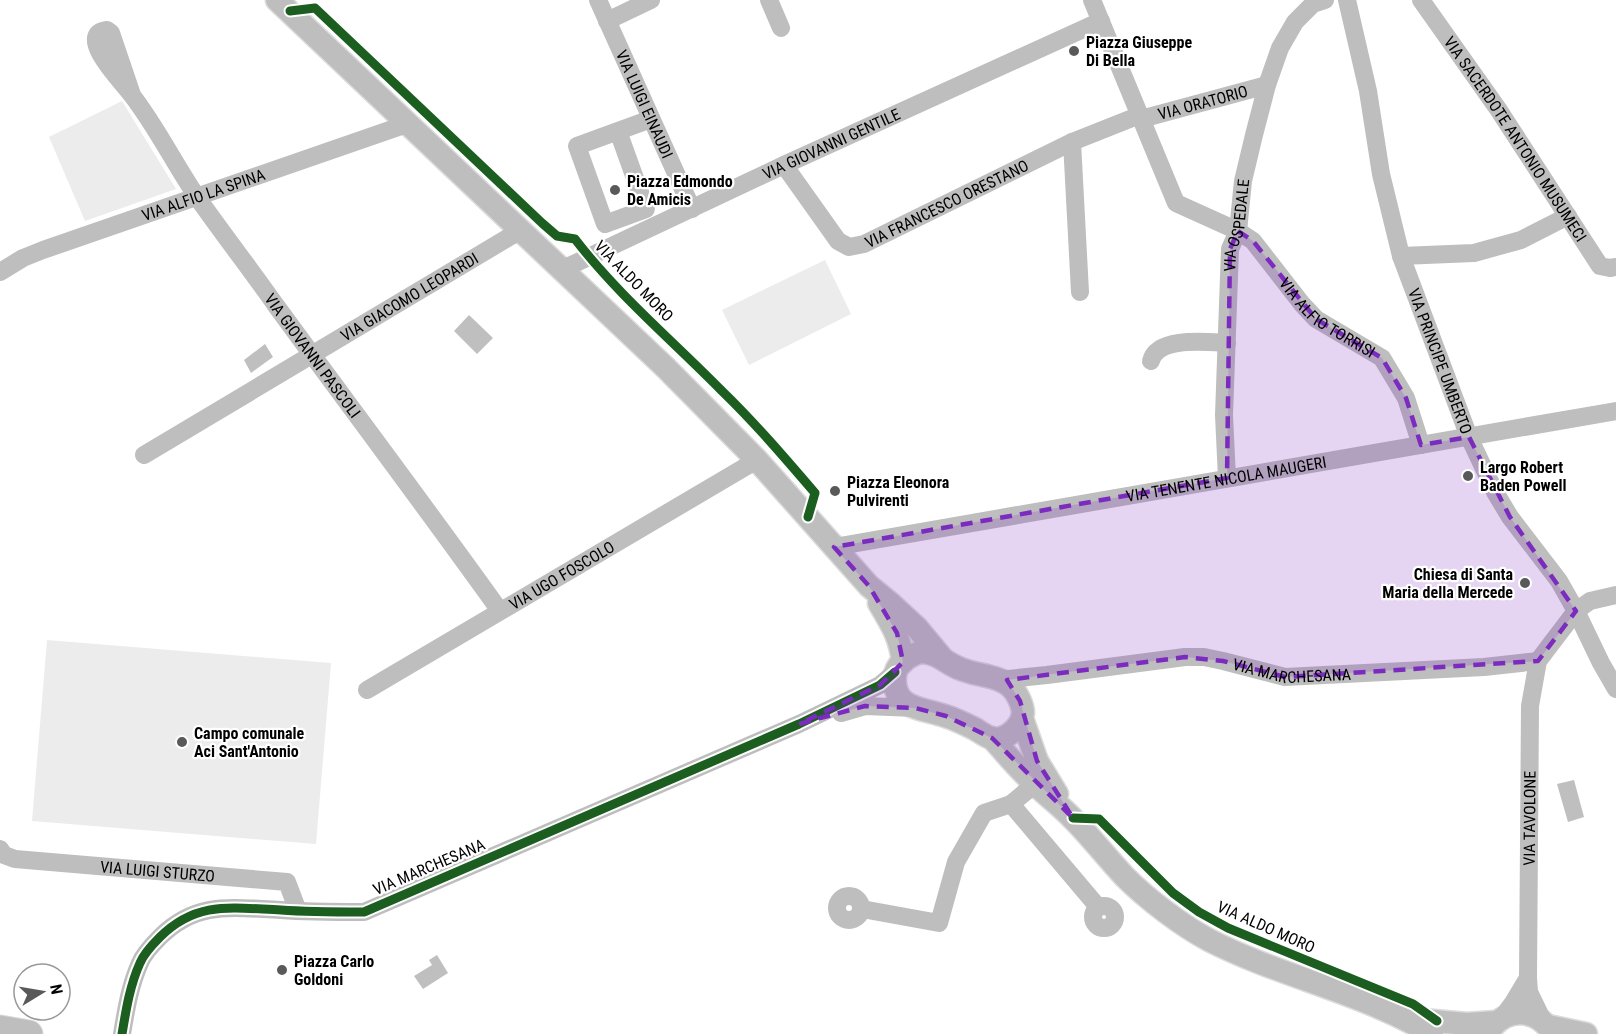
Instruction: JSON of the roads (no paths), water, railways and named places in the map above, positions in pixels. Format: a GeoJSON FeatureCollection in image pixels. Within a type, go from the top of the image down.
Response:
{"type":"FeatureCollection","features":[{"type":"Feature","properties":{"kind":"highway"},"geometry":{"type":"LineString","coordinates":[[0,1029],[29,1034]]}},
{"type":"Feature","properties":{"kind":"main road"},"geometry":{"type":"LineString","coordinates":[[281,2],[666,368],[757,460],[868,586],[897,633],[902,649],[894,684],[896,693],[904,702],[915,708],[946,716],[992,738],[1035,784],[1072,818]]}},
{"type":"Feature","properties":{"kind":"main road"},"geometry":{"type":"LineString","coordinates":[[868,586],[908,620],[942,658]]}},
{"type":"Feature","properties":{"kind":"main road"},"geometry":{"type":"LineString","coordinates":[[899,667],[910,656],[920,652],[930,652],[960,669],[998,680],[1012,688],[1020,701],[1022,715],[1037,761],[1072,818]]}},
{"type":"Feature","properties":{"kind":"main road"},"geometry":{"type":"LineString","coordinates":[[992,738],[1005,737],[1016,729],[1022,715]]}},
{"type":"Feature","properties":{"kind":"main road","name":"VIA ALDO MORO"},"geometry":{"type":"LineString","coordinates":[[1072,818],[1126,878],[1157,906],[1208,939],[1266,966],[1346,994],[1407,1019]]}},
{"type":"Feature","properties":{"kind":"main road"},"geometry":{"type":"LineString","coordinates":[[1407,1019],[1495,1025],[1512,1014],[1522,1014],[1533,1016],[1548,1027],[1586,1034]]}},
{"type":"Feature","properties":{"kind":"main road"},"geometry":{"type":"LineString","coordinates":[[1407,1019],[1432,1034]]}},
{"type":"Feature","properties":{"kind":"street","name":"VIA LUIGI EINAUDI"},"geometry":{"type":"LineString","coordinates":[[598,0],[692,209]]}},
{"type":"Feature","properties":{"kind":"street"},"geometry":{"type":"LineString","coordinates":[[607,21],[651,0]]}},
{"type":"Feature","properties":{"kind":"street"},"geometry":{"type":"LineString","coordinates":[[769,0],[781,28]]}},
{"type":"Feature","properties":{"kind":"street","name":"VIA ALFIO TORRISI"},"geometry":{"type":"LineString","coordinates":[[1092,0],[1176,203],[1238,231],[1253,241],[1316,319],[1382,358],[1406,398],[1421,445]]}},
{"type":"Feature","properties":{"kind":"street","name":"VIA OSPEDALE"},"geometry":{"type":"LineString","coordinates":[[1227,478],[1224,415],[1230,249],[1238,231],[1243,181],[1267,85],[1280,48],[1295,22],[1313,4],[1325,0]]}},
{"type":"Feature","properties":{"kind":"street","name":"VIA PRINCIPE UMBERTO"},"geometry":{"type":"LineString","coordinates":[[1347,0],[1368,91],[1381,174],[1401,256],[1468,437],[1510,517],[1559,581],[1616,688]]}},
{"type":"Feature","properties":{"kind":"street","name":"VIA SACERDOTE ANTONIO MUSUMECI"},"geometry":{"type":"LineString","coordinates":[[1421,0],[1498,109],[1600,266],[1616,267]]}},
{"type":"Feature","properties":{"kind":"street","name":"VIA GIOVANNI GENTILE"},"geometry":{"type":"LineString","coordinates":[[563,269],[784,165],[1101,21]]}},
{"type":"Feature","properties":{"kind":"street","name":"VIA ORATORIO"},"geometry":{"type":"LineString","coordinates":[[1140,117],[1267,85]]}},
{"type":"Feature","properties":{"kind":"street","name":"VIA GIOVANNI PASCOLI"},"geometry":{"type":"LineString","coordinates":[[132,94],[197,197],[500,611]]}},
{"type":"Feature","properties":{"kind":"street","name":"VIA FRANCESCO ORESTANO"},"geometry":{"type":"LineString","coordinates":[[784,165],[838,241],[849,248],[864,244],[1072,142],[1140,117]]}},
{"type":"Feature","properties":{"kind":"street"},"geometry":{"type":"LineString","coordinates":[[618,131],[646,209],[605,224],[577,146],[618,131],[651,119]]}},
{"type":"Feature","properties":{"kind":"street","name":"VIA ALFIO LA SPINA"},"geometry":{"type":"LineString","coordinates":[[0,272],[23,258],[43,250],[407,124]]}},
{"type":"Feature","properties":{"kind":"street"},"geometry":{"type":"LineString","coordinates":[[1072,142],[1080,292]]}},
{"type":"Feature","properties":{"kind":"street"},"geometry":{"type":"LineString","coordinates":[[1401,256],[1474,253],[1521,240],[1568,216]]}},
{"type":"Feature","properties":{"kind":"street","name":"VIA GIACOMO LEOPARDI"},"geometry":{"type":"LineString","coordinates":[[144,455],[521,230]]}},
{"type":"Feature","properties":{"kind":"street"},"geometry":{"type":"LineString","coordinates":[[1150,361],[1156,352],[1183,341],[1227,343]]}},
{"type":"Feature","properties":{"kind":"street","name":"VIA TENENTE NICOLA MAUGERI"},"geometry":{"type":"LineString","coordinates":[[834,547],[1616,411]]}},
{"type":"Feature","properties":{"kind":"street","name":"VIA UGO FOSCOLO"},"geometry":{"type":"LineString","coordinates":[[367,690],[757,460]]}},
{"type":"Feature","properties":{"kind":"street"},"geometry":{"type":"LineString","coordinates":[[1538,661],[1576,611],[1590,601],[1616,595]]}},
{"type":"Feature","properties":{"kind":"street","name":"VIA MARCHESANA"},"geometry":{"type":"LineString","coordinates":[[998,680],[1185,657],[1204,657],[1285,677],[1484,667],[1538,661]]}},
{"type":"Feature","properties":{"kind":"street","name":"VIA TAVOLONE"},"geometry":{"type":"LineString","coordinates":[[1528,978],[1530,706],[1538,661]]}},
{"type":"Feature","properties":{"kind":"street"},"geometry":{"type":"LineString","coordinates":[[799,724],[880,685],[899,667]]}},
{"type":"Feature","properties":{"kind":"street"},"geometry":{"type":"LineString","coordinates":[[1022,715],[1033,687],[1047,675]]}},
{"type":"Feature","properties":{"kind":"street"},"geometry":{"type":"LineString","coordinates":[[799,724],[866,706],[915,708]]}},
{"type":"Feature","properties":{"kind":"street","name":"VIA MARCHESANA"},"geometry":{"type":"LineString","coordinates":[[122,1034],[127,1003],[141,961],[169,928],[190,915],[210,909],[231,907],[364,912],[799,724]]}},
{"type":"Feature","properties":{"kind":"street"},"geometry":{"type":"LineString","coordinates":[[862,909],[939,923],[956,862],[984,813],[1011,804],[1035,784]]}},
{"type":"Feature","properties":{"kind":"street"},"geometry":{"type":"LineString","coordinates":[[1011,804],[1098,907]]}},
{"type":"Feature","properties":{"kind":"street","name":"VIA LUIGI STURZO"},"geometry":{"type":"LineString","coordinates":[[0,849],[4,855],[15,859],[287,882],[298,911]]}},
{"type":"Feature","properties":{"kind":"street"},"geometry":{"type":"LineString","coordinates":[[1495,1025],[1513,1003],[1528,978]]}},
{"type":"Feature","properties":{"kind":"street"},"geometry":{"type":"LineString","coordinates":[[1528,978],[1529,992],[1548,1027]]}},
{"type":"Feature","properties":{"kind":"place","name":"Piazza Giuseppe Di Bella"},"geometry":{"type":"Point","coordinates":[1074,51]}},
{"type":"Feature","properties":{"kind":"place","name":"Piazza Edmondo De Amicis"},"geometry":{"type":"Point","coordinates":[615,190]}},
{"type":"Feature","properties":{"kind":"place","name":"Largo Robert Baden Powell"},"geometry":{"type":"Point","coordinates":[1468,476]}},
{"type":"Feature","properties":{"kind":"place","name":"Piazza Eleonora Pulvirenti"},"geometry":{"type":"Point","coordinates":[835,491]}},
{"type":"Feature","properties":{"kind":"place","name":"Chiesa di Santa Maria della Mercede"},"geometry":{"type":"Point","coordinates":[1525,583]}},
{"type":"Feature","properties":{"kind":"place","name":"Campo comunale Aci Sant'Antonio"},"geometry":{"type":"Point","coordinates":[182,742]}},
{"type":"Feature","properties":{"kind":"place","name":"Piazza Carlo Goldoni"},"geometry":{"type":"Point","coordinates":[282,970]}}]}
